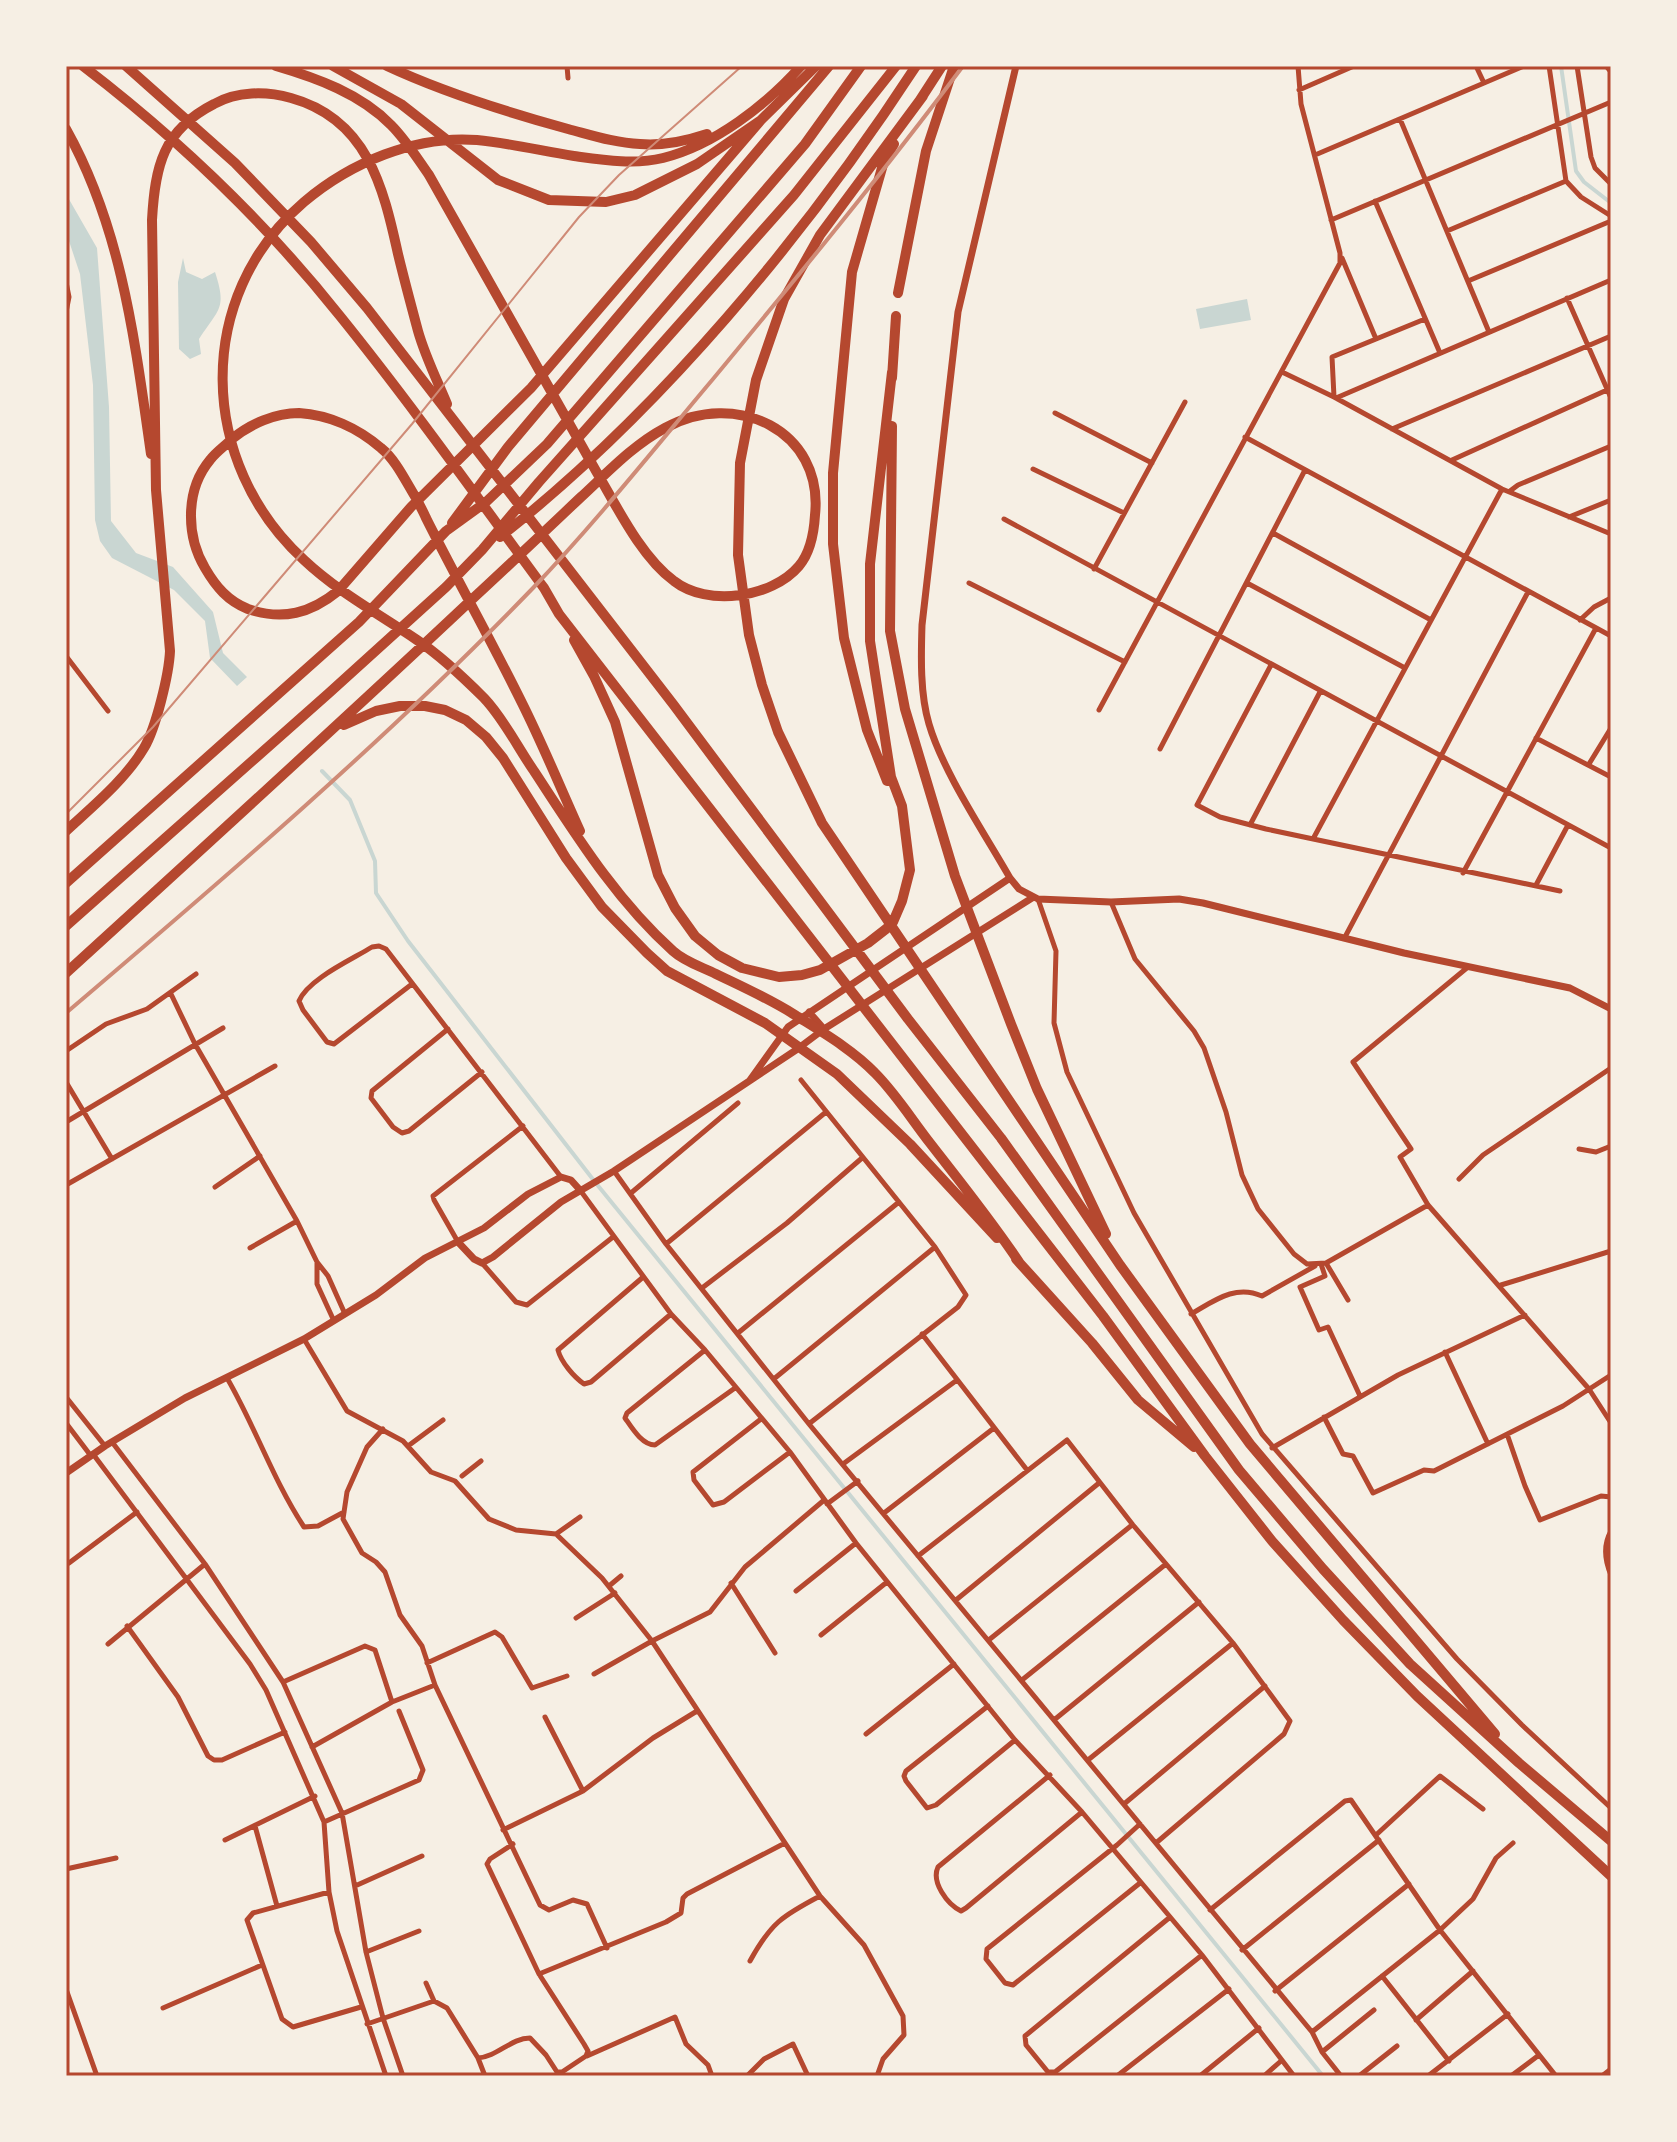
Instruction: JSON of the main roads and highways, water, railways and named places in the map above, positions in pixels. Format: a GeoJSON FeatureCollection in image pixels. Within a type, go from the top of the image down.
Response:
{"type":"FeatureCollection","features":[{"type":"Feature","properties":{"kind":"highway"},"geometry":{"type":"LineString","coordinates":[[83,66],[154,124],[279,247],[338,314],[430,433],[544,588],[594,676],[615,722],[658,875],[675,908],[695,936],[718,955],[742,968],[779,977],[811,972],[856,950],[893,922],[910,870],[902,806],[891,777],[870,641],[870,564],[896,316]]}},
{"type":"Feature","properties":{"kind":"highway"},"geometry":{"type":"LineString","coordinates":[[126,66],[210,140],[311,242],[367,308],[673,704],[908,1019],[1001,1138],[1239,1470],[1323,1569],[1410,1664],[1611,1841]]}},
{"type":"Feature","properties":{"kind":"highway"},"geometry":{"type":"LineString","coordinates":[[66,973],[333,730],[623,458],[664,428],[695,415],[751,415],[768,422],[790,441],[807,463],[817,504],[810,546],[800,565],[782,581],[762,590],[729,596],[693,593],[673,581],[635,535],[596,471],[429,175],[392,126],[372,108],[341,90],[276,66]]}},
{"type":"Feature","properties":{"kind":"highway"},"geometry":{"type":"LineString","coordinates":[[333,66],[401,104],[498,180],[549,200],[606,202],[635,195],[697,164],[761,120]]}},
{"type":"Feature","properties":{"kind":"highway"},"geometry":{"type":"LineString","coordinates":[[387,66],[415,80],[525,117],[641,145],[692,139],[743,117]]}},
{"type":"Feature","properties":{"kind":"highway"},"geometry":{"type":"LineString","coordinates":[[801,66],[785,84],[710,138],[682,152],[645,161],[614,161],[475,140],[447,140],[390,153],[344,174],[307,199],[278,226],[263,247],[240,291],[225,340],[221,372],[222,406],[237,465],[256,503],[304,561],[350,597],[441,657],[488,703],[593,861],[678,956],[780,1006],[873,1070],[989,1217],[1019,1262]]}},
{"type":"Feature","properties":{"kind":"highway"},"geometry":{"type":"LineString","coordinates":[[593,861],[522,702],[487,639],[416,498],[383,449],[354,429],[327,417],[297,413],[271,417],[237,435],[210,460],[195,490],[190,523],[200,559],[213,582],[232,601],[267,613],[291,615],[307,611],[338,591],[411,507],[531,388],[761,120],[816,66]]}},
{"type":"Feature","properties":{"kind":"highway"},"geometry":{"type":"LineString","coordinates":[[66,883],[359,622],[446,531],[508,447],[829,66]]}},
{"type":"Feature","properties":{"kind":"highway"},"geometry":{"type":"LineString","coordinates":[[446,531],[486,502],[547,444],[805,144],[861,66]]}},
{"type":"Feature","properties":{"kind":"highway"},"geometry":{"type":"LineString","coordinates":[[66,926],[329,693],[446,587],[482,550],[794,195],[896,66]]}},
{"type":"Feature","properties":{"kind":"highway"},"geometry":{"type":"LineString","coordinates":[[482,550],[576,472],[693,355],[796,233],[916,66]]}},
{"type":"Feature","properties":{"kind":"highway"},"geometry":{"type":"LineString","coordinates":[[891,777],[887,781],[867,730],[844,638],[833,544],[833,473],[852,272],[884,161],[942,66]]}},
{"type":"Feature","properties":{"kind":"highway"},"geometry":{"type":"LineString","coordinates":[[898,293],[926,151],[954,66]]}},
{"type":"Feature","properties":{"kind":"highway"},"geometry":{"type":"LineString","coordinates":[[156,488],[152,220],[158,166],[164,150],[189,118],[219,101],[237,96],[264,93],[309,105],[328,114],[364,150],[379,178],[419,334],[452,417]]}},
{"type":"Feature","properties":{"kind":"highway"},"geometry":{"type":"LineString","coordinates":[[923,96],[820,235],[784,299],[756,380],[740,463],[738,555],[749,635],[778,732],[822,823],[1120,1265],[1250,1444],[1519,1763]]}},
{"type":"Feature","properties":{"kind":"highway"},"geometry":{"type":"LineString","coordinates":[[66,129],[97,194],[116,251],[135,339],[156,488],[170,651],[169,673],[145,747],[108,792],[66,831]]}},
{"type":"Feature","properties":{"kind":"highway"},"geometry":{"type":"LineString","coordinates":[[892,372],[890,631],[905,709],[955,876],[1037,1089],[1120,1265]]}},
{"type":"Feature","properties":{"kind":"highway"},"geometry":{"type":"LineString","coordinates":[[559,614],[1103,1316],[1205,1456],[1272,1541],[1359,1637],[1520,1794],[1611,1876]]}},
{"type":"Feature","properties":{"kind":"highway"},"geometry":{"type":"LineString","coordinates":[[333,730],[376,711],[400,706],[445,710],[466,720],[486,737],[503,758],[566,858],[602,907],[623,929],[667,971],[765,1023],[837,1074],[909,1142],[1092,1343],[1138,1400],[1205,1456]]}},
{"type":"Feature","properties":{"kind":"waterway"},"geometry":{"type":"LineString","coordinates":[[1561,66],[1576,171],[1584,182],[1611,203]]}},
{"type":"Feature","properties":{"kind":"waterway"},"geometry":{"type":"LineString","coordinates":[[322,771],[350,800],[375,861],[376,893],[408,941],[595,1182],[1323,2076]]}},
{"type":"Feature","properties":{"kind":"tram line"},"geometry":{"type":"LineString","coordinates":[[66,814],[153,727],[412,424],[579,217],[619,175],[742,66]]}},
{"type":"Feature","properties":{"kind":"railway"},"geometry":{"type":"LineString","coordinates":[[66,1013],[363,753],[533,588],[602,511],[745,340],[963,66]]}}]}
